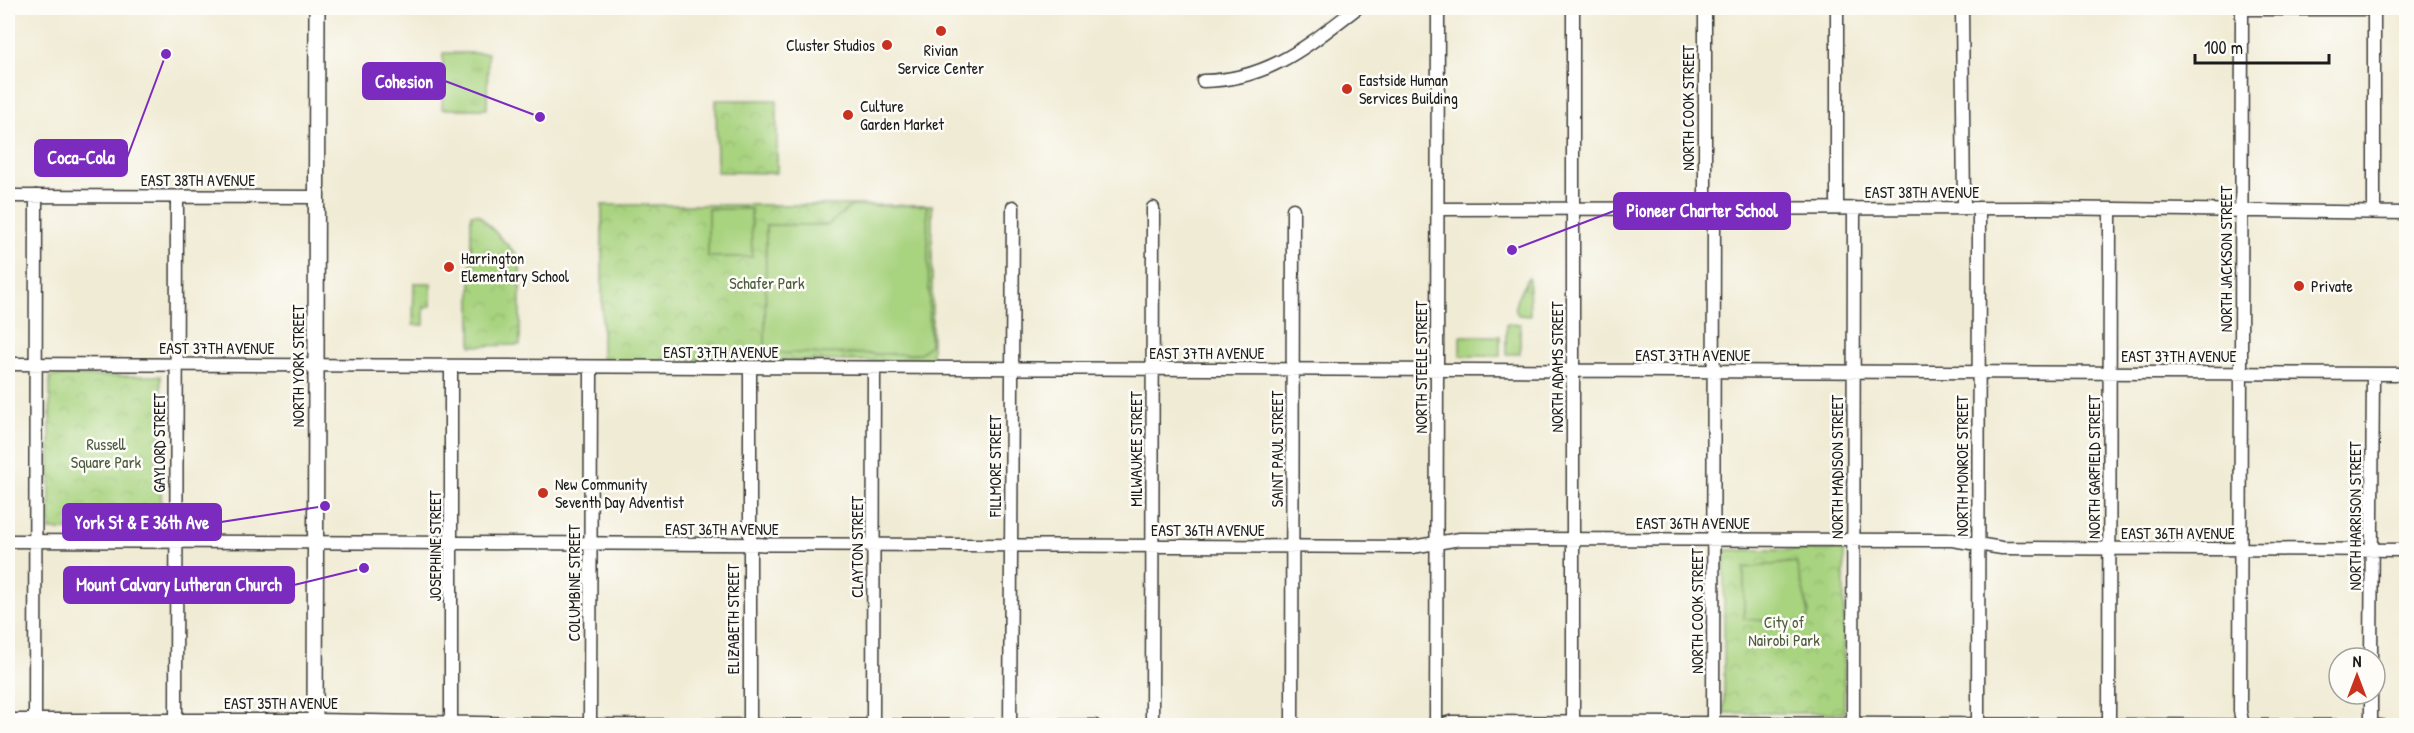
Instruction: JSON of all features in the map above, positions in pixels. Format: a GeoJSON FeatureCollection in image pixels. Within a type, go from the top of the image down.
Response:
{"type":"FeatureCollection","features":[{"type":"Feature","properties":{"kind":"main road","name":"NORTH YORK STREET"},"geometry":{"type":"LineString","coordinates":[[315,723],[317,8]]}},
{"type":"Feature","properties":{"kind":"street"},"geometry":{"type":"LineString","coordinates":[[1203,81],[1245,76],[1281,62],[1309,45],[1357,8]]}},
{"type":"Feature","properties":{"kind":"street","name":"NORTH STEELE STREET"},"geometry":{"type":"LineString","coordinates":[[1437,726],[1438,8]]}},
{"type":"Feature","properties":{"kind":"street","name":"NORTH ADAMS STREET"},"geometry":{"type":"LineString","coordinates":[[1573,8],[1574,724]]}},
{"type":"Feature","properties":{"kind":"street","name":"NORTH COOK STREET"},"geometry":{"type":"LineString","coordinates":[[1705,8],[1714,371],[1713,724]]}},
{"type":"Feature","properties":{"kind":"street"},"geometry":{"type":"LineString","coordinates":[[1837,8],[1837,208]]}},
{"type":"Feature","properties":{"kind":"street"},"geometry":{"type":"LineString","coordinates":[[1962,8],[1964,208]]}},
{"type":"Feature","properties":{"kind":"street"},"geometry":{"type":"LineString","coordinates":[[2242,8],[2374,8],[2374,212]]}},
{"type":"Feature","properties":{"kind":"street","name":"NORTH JACKSON STREET"},"geometry":{"type":"LineString","coordinates":[[2242,8],[2240,711],[2243,725]]}},
{"type":"Feature","properties":{"kind":"street","name":"EAST 38TH AVENUE"},"geometry":{"type":"LineString","coordinates":[[8,196],[316,197]]}},
{"type":"Feature","properties":{"kind":"street"},"geometry":{"type":"LineString","coordinates":[[35,723],[36,196]]}},
{"type":"Feature","properties":{"kind":"street","name":"GAYLORD STREET"},"geometry":{"type":"LineString","coordinates":[[176,723],[177,197]]}},
{"type":"Feature","properties":{"kind":"street","name":"FILLMORE STREET"},"geometry":{"type":"LineString","coordinates":[[1010,725],[1013,207]]}},
{"type":"Feature","properties":{"kind":"street","name":"MILWAUKEE STREET"},"geometry":{"type":"LineString","coordinates":[[1152,726],[1153,208]]}},
{"type":"Feature","properties":{"kind":"street","name":"NORTH MADISON STREET"},"geometry":{"type":"LineString","coordinates":[[1853,725],[1854,208]]}},
{"type":"Feature","properties":{"kind":"street","name":"EAST 38TH AVENUE"},"geometry":{"type":"LineString","coordinates":[[1438,209],[1979,208],[2406,213]]}},
{"type":"Feature","properties":{"kind":"street","name":"NORTH MONROE STREET"},"geometry":{"type":"LineString","coordinates":[[1978,724],[1979,208]]}},
{"type":"Feature","properties":{"kind":"street","name":"SAINT PAUL STREET"},"geometry":{"type":"LineString","coordinates":[[1293,209],[1293,726]]}},
{"type":"Feature","properties":{"kind":"street","name":"NORTH GARFIELD STREET"},"geometry":{"type":"LineString","coordinates":[[2109,725],[2110,209]]}},
{"type":"Feature","properties":{"kind":"street","name":"EAST 37TH AVENUE"},"geometry":{"type":"LineString","coordinates":[[8,364],[2406,374]]}},
{"type":"Feature","properties":{"kind":"street","name":"JOSEPHINE STREET"},"geometry":{"type":"LineString","coordinates":[[451,724],[452,366]]}},
{"type":"Feature","properties":{"kind":"street","name":"COLUMBINE STREET"},"geometry":{"type":"LineString","coordinates":[[590,725],[591,368]]}},
{"type":"Feature","properties":{"kind":"street","name":"ELIZABETH STREET"},"geometry":{"type":"LineString","coordinates":[[750,368],[750,725]]}},
{"type":"Feature","properties":{"kind":"street","name":"CLAYTON STREET"},"geometry":{"type":"LineString","coordinates":[[873,725],[874,369]]}},
{"type":"Feature","properties":{"kind":"street","name":"NORTH HARRISON STREET"},"geometry":{"type":"LineString","coordinates":[[2371,646],[2373,374]]}},
{"type":"Feature","properties":{"kind":"street","name":"EAST 36TH AVENUE"},"geometry":{"type":"LineString","coordinates":[[8,541],[316,541],[750,546],[1412,547],[1460,539],[1853,539],[1952,540],[2002,548],[2406,550]]}},
{"type":"Feature","properties":{"kind":"street"},"geometry":{"type":"LineString","coordinates":[[2370,725],[2371,706]]}},
{"type":"Feature","properties":{"kind":"street","name":"EAST 35TH AVENUE"},"geometry":{"type":"LineString","coordinates":[[8,720],[35,723],[1095,726]]}},
{"type":"Feature","properties":{"kind":"street"},"geometry":{"type":"LineString","coordinates":[[1437,726],[1451,722],[2381,726]]}},
{"type":"Feature","properties":{"kind":"green space"},"geometry":{"type":"Polygon","coordinates":[[[443,53],[488,53],[487,109],[442,109],[443,53]]]}},
{"type":"Feature","properties":{"kind":"green space"},"geometry":{"type":"Polygon","coordinates":[[[716,100],[777,100],[777,173],[717,172],[716,100]]]}},
{"type":"Feature","properties":{"kind":"green space","name":"Schafer Park"},"geometry":{"type":"Polygon","coordinates":[[[602,205],[932,205],[932,361],[602,360],[602,205]]]}},
{"type":"Feature","properties":{"kind":"green space"},"geometry":{"type":"Polygon","coordinates":[[[927,205],[930,345],[919,354],[765,353],[766,225],[828,225],[851,206],[927,205]]]}},
{"type":"Feature","properties":{"kind":"green space"},"geometry":{"type":"Polygon","coordinates":[[[708,209],[751,209],[752,257],[708,257],[708,209]]]}},
{"type":"Feature","properties":{"kind":"green space"},"geometry":{"type":"Polygon","coordinates":[[[471,214],[478,214],[520,258],[520,345],[471,346],[471,214]]]}},
{"type":"Feature","properties":{"kind":"green space"},"geometry":{"type":"Polygon","coordinates":[[[1529,278],[1530,316],[1518,315],[1516,302],[1529,278]]]}},
{"type":"Feature","properties":{"kind":"green space"},"geometry":{"type":"Polygon","coordinates":[[[414,283],[431,283],[431,306],[424,307],[424,325],[413,325],[414,283]]]}},
{"type":"Feature","properties":{"kind":"green space"},"geometry":{"type":"Polygon","coordinates":[[[1506,324],[1520,324],[1520,354],[1506,354],[1506,324]]]}},
{"type":"Feature","properties":{"kind":"green space"},"geometry":{"type":"Polygon","coordinates":[[[1460,336],[1500,336],[1500,356],[1460,356],[1460,336]]]}},
{"type":"Feature","properties":{"kind":"green space","name":"Russell Square Park"},"geometry":{"type":"Polygon","coordinates":[[[50,376],[161,376],[161,530],[50,530],[50,376]]]}},
{"type":"Feature","properties":{"kind":"green space","name":"City of Nairobi Park"},"geometry":{"type":"Polygon","coordinates":[[[1724,550],[1844,550],[1844,713],[1724,713],[1724,550]]]}},
{"type":"Feature","properties":{"kind":"green space"},"geometry":{"type":"Polygon","coordinates":[[[1796,562],[1809,613],[1806,623],[1744,619],[1744,568],[1796,562]]]}},
{"type":"Feature","properties":{"kind":"place","name":"Rivian Service Center"},"geometry":{"type":"Point","coordinates":[941,31]}},
{"type":"Feature","properties":{"kind":"place","name":"Cluster Studios"},"geometry":{"type":"Point","coordinates":[887,45]}},
{"type":"Feature","properties":{"kind":"place","name":"Coca-Cola"},"geometry":{"type":"Point","coordinates":[166,54]}},
{"type":"Feature","properties":{"kind":"place","name":"Eastside Human Services Building"},"geometry":{"type":"Point","coordinates":[1347,89]}},
{"type":"Feature","properties":{"kind":"place","name":"Culture Garden Market"},"geometry":{"type":"Point","coordinates":[848,115]}},
{"type":"Feature","properties":{"kind":"place","name":"Cohesion"},"geometry":{"type":"Point","coordinates":[540,117]}},
{"type":"Feature","properties":{"kind":"place","name":"Pioneer Charter School"},"geometry":{"type":"Point","coordinates":[1512,250]}},
{"type":"Feature","properties":{"kind":"place","name":"Harrington Elementary School"},"geometry":{"type":"Point","coordinates":[449,267]}},
{"type":"Feature","properties":{"kind":"place","name":"Private"},"geometry":{"type":"Point","coordinates":[2299,286]}},
{"type":"Feature","properties":{"kind":"place","name":"New Community Seventh Day Adventist"},"geometry":{"type":"Point","coordinates":[543,493]}},
{"type":"Feature","properties":{"kind":"place","name":"York St & E 36th Ave"},"geometry":{"type":"Point","coordinates":[325,506]}},
{"type":"Feature","properties":{"kind":"place","name":"Mount Calvary Lutheran Church"},"geometry":{"type":"Point","coordinates":[364,568]}}]}
